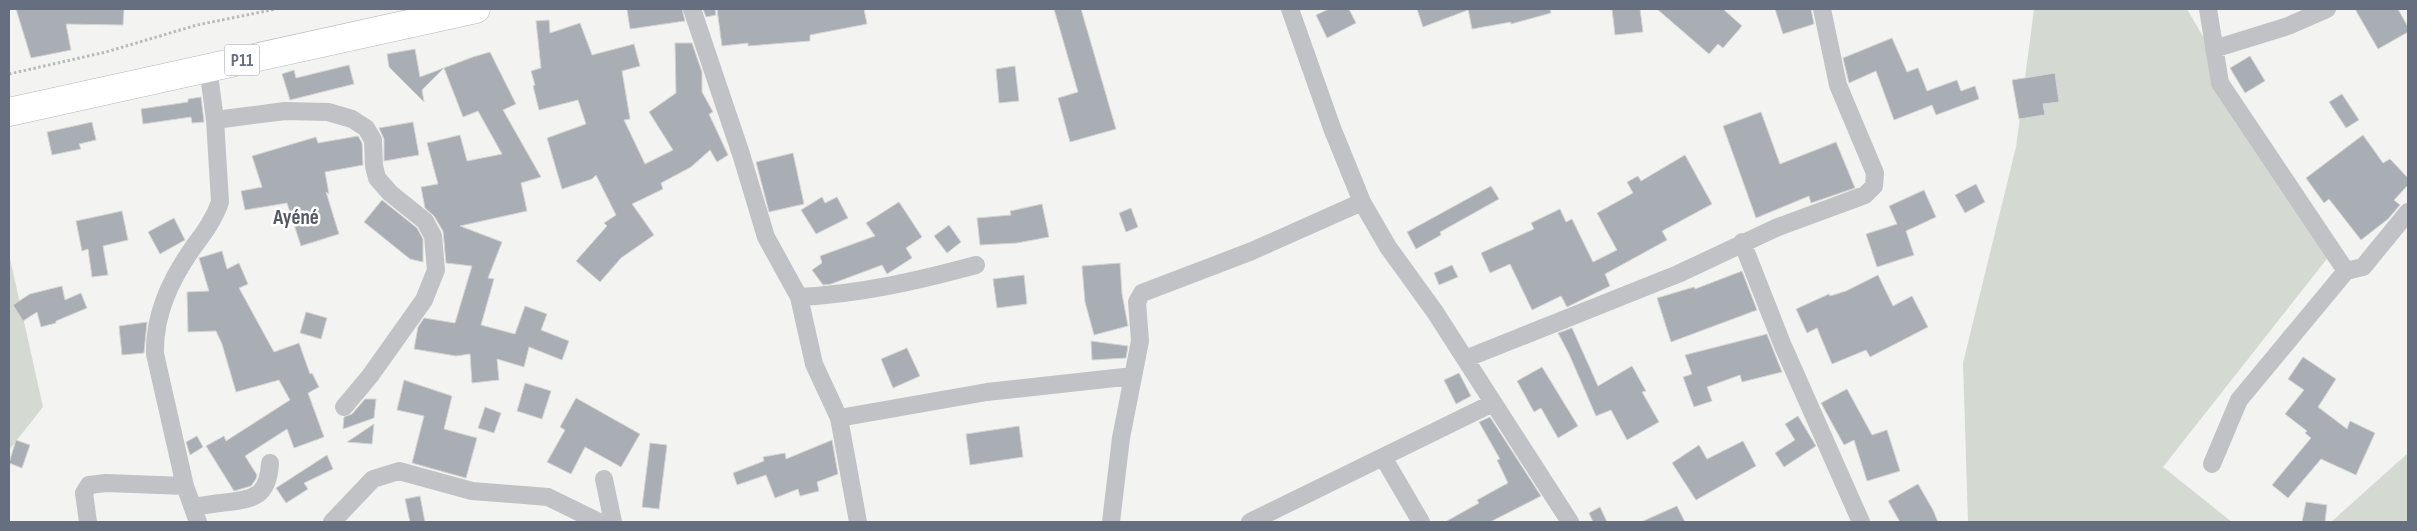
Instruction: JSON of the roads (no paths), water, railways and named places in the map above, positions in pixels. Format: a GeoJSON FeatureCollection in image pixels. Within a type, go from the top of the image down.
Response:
{"type":"FeatureCollection","features":[{"type":"Feature","properties":{"kind":"main road","name":"P11"},"geometry":{"type":"LineString","coordinates":[[9,112],[476,9]]}},
{"type":"Feature","properties":{"kind":"street"},"geometry":{"type":"LineString","coordinates":[[692,9],[741,154],[766,237],[799,296],[814,364],[839,418],[858,522]]}},
{"type":"Feature","properties":{"kind":"street"},"geometry":{"type":"LineString","coordinates":[[1290,9],[1332,128],[1362,202],[1388,247],[1465,359],[1570,522]]}},
{"type":"Feature","properties":{"kind":"street"},"geometry":{"type":"LineString","coordinates":[[1465,359],[1678,274],[1742,242],[1865,196],[1874,186],[1875,173],[1838,85],[1822,9]]}},
{"type":"Feature","properties":{"kind":"street"},"geometry":{"type":"LineString","coordinates":[[2208,9],[2220,83],[2346,271]]}},
{"type":"Feature","properties":{"kind":"street"},"geometry":{"type":"LineString","coordinates":[[2214,49],[2288,26],[2327,9]]}},
{"type":"Feature","properties":{"kind":"street"},"geometry":{"type":"LineString","coordinates":[[208,67],[215,120],[220,202],[216,214],[176,276],[158,312],[154,333],[155,354],[185,486],[196,514],[240,502],[259,494],[269,479],[270,463]]}},
{"type":"Feature","properties":{"kind":"street"},"geometry":{"type":"LineString","coordinates":[[215,120],[285,111],[328,112],[352,119],[366,128],[373,140],[374,166],[377,178],[390,192],[426,221],[433,236],[436,270],[424,300],[382,360],[344,407]]}},
{"type":"Feature","properties":{"kind":"street"},"geometry":{"type":"LineString","coordinates":[[1111,522],[1121,438],[1140,341],[1137,302],[1142,293],[1252,251],[1362,202]]}},
{"type":"Feature","properties":{"kind":"street"},"geometry":{"type":"LineString","coordinates":[[2212,464],[2239,400],[2346,271],[2363,267],[2408,212]]}},
{"type":"Feature","properties":{"kind":"street"},"geometry":{"type":"LineString","coordinates":[[1742,242],[1792,368],[1861,522]]}},
{"type":"Feature","properties":{"kind":"street"},"geometry":{"type":"LineString","coordinates":[[799,296],[832,295],[901,285],[976,265]]}},
{"type":"Feature","properties":{"kind":"street"},"geometry":{"type":"LineString","coordinates":[[839,418],[988,392],[1133,376]]}},
{"type":"Feature","properties":{"kind":"street"},"geometry":{"type":"LineString","coordinates":[[1250,522],[1494,403]]}},
{"type":"Feature","properties":{"kind":"street"},"geometry":{"type":"LineString","coordinates":[[1383,457],[1421,522]]}},
{"type":"Feature","properties":{"kind":"street"},"geometry":{"type":"LineString","coordinates":[[332,522],[373,479],[399,471],[472,491],[548,497],[599,522]]}},
{"type":"Feature","properties":{"kind":"street"},"geometry":{"type":"LineString","coordinates":[[604,479],[613,522]]}},
{"type":"Feature","properties":{"kind":"street"},"geometry":{"type":"LineString","coordinates":[[88,522],[84,505],[84,493],[89,485],[106,483],[185,486]]}},
{"type":"Feature","properties":{"kind":"district","name":"Ayéné"},"geometry":{"type":"Point","coordinates":[296,217]}}]}
